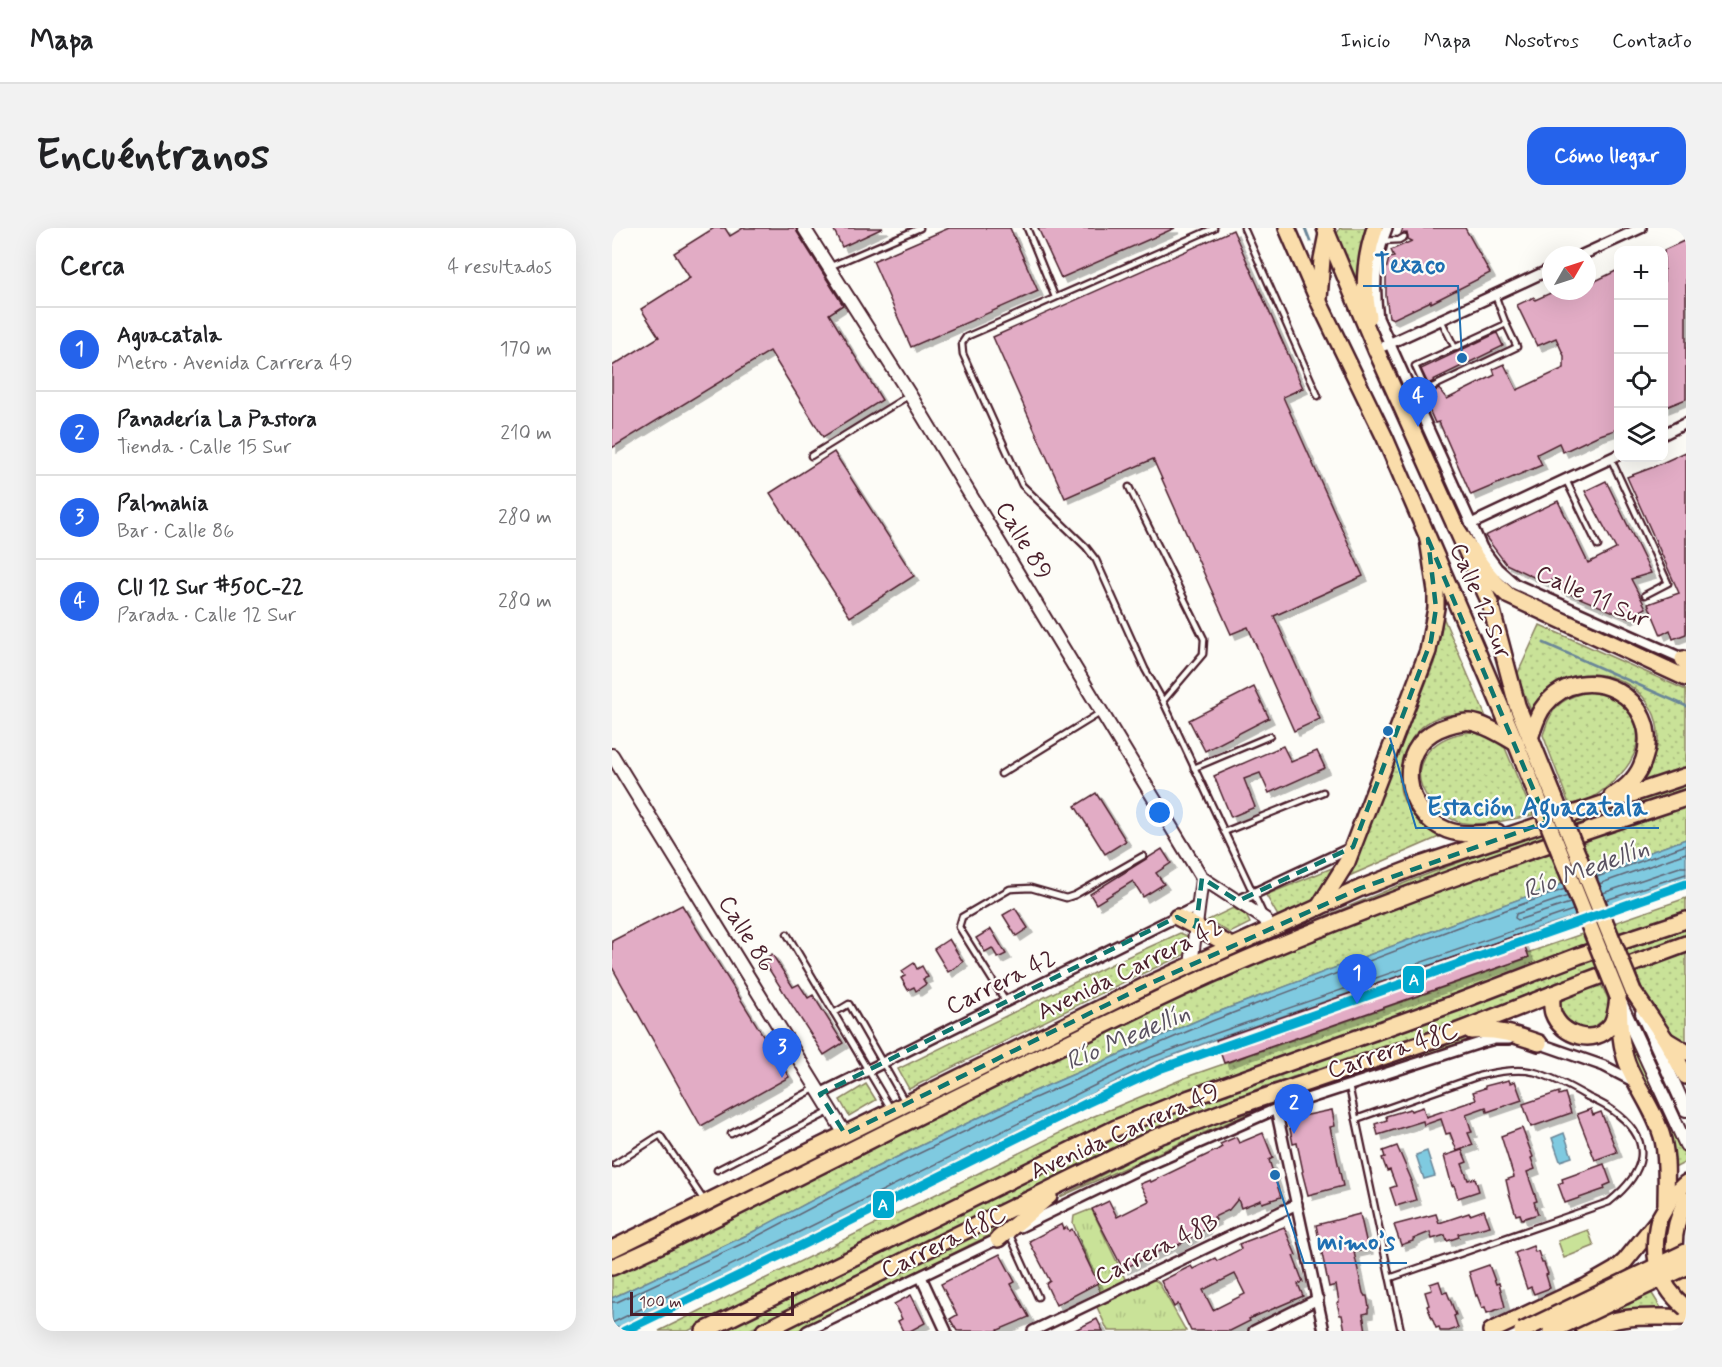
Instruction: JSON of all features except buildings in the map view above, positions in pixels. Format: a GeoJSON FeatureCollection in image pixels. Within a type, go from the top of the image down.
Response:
{"type":"FeatureCollection","features":[{"type":"Feature","properties":{"kind":"main road","name":"Calle 12 Sur"},"geometry":{"type":"LineString","coordinates":[[1287,228],[1319,302],[1385,438],[1428,538],[1523,741],[1553,794],[1633,991],[1666,1040],[1686,1076]]}},
{"type":"Feature","properties":{"kind":"main road","name":"Calle 12 Sur"},"geometry":{"type":"LineString","coordinates":[[1327,230],[1428,447],[1455,526],[1491,603],[1539,801],[1618,997],[1623,1049],[1636,1084],[1660,1133],[1666,1167],[1663,1212],[1656,1233],[1657,1262],[1668,1289],[1686,1308]]}},
{"type":"Feature","properties":{"kind":"main road"},"geometry":{"type":"LineString","coordinates":[[1319,302],[1327,230]]}},
{"type":"Feature","properties":{"kind":"main road"},"geometry":{"type":"LineString","coordinates":[[1378,234],[1369,246],[1364,287],[1366,306],[1382,347]]}},
{"type":"Feature","properties":{"kind":"main road"},"geometry":{"type":"LineString","coordinates":[[1455,526],[1486,573],[1509,596],[1686,678]]}},
{"type":"Feature","properties":{"kind":"main road"},"geometry":{"type":"LineString","coordinates":[[1319,908],[1339,877],[1353,847],[1431,641],[1436,591],[1428,538]]}},
{"type":"Feature","properties":{"kind":"main road"},"geometry":{"type":"LineString","coordinates":[[1521,831],[1459,834],[1445,830],[1432,820],[1420,808],[1412,795],[1408,779],[1410,760],[1419,745],[1432,732],[1456,723],[1472,722],[1523,741],[1543,706],[1554,695],[1566,688],[1584,683],[1602,684],[1621,692],[1633,702],[1642,715],[1647,729],[1647,749],[1641,768],[1631,782],[1616,794],[1592,807]]}},
{"type":"Feature","properties":{"kind":"main road","name":"Avenida Carrera 42"},"geometry":{"type":"LineString","coordinates":[[612,1250],[1232,946],[1268,924],[1319,908],[1396,874],[1686,776]]}},
{"type":"Feature","properties":{"kind":"main road","name":"Avenida Carrera 42"},"geometry":{"type":"LineString","coordinates":[[612,1267],[661,1245],[1133,1011],[1238,963],[1446,880],[1686,798]]}},
{"type":"Feature","properties":{"kind":"main road"},"geometry":{"type":"LineString","coordinates":[[1177,917],[1232,946]]}},
{"type":"Feature","properties":{"kind":"main road","name":"Avenida Carrera 49"},"geometry":{"type":"LineString","coordinates":[[705,1331],[1116,1128],[1190,1098],[1458,1002],[1578,956],[1686,920]]}},
{"type":"Feature","properties":{"kind":"main road","name":"Avenida Carrera 49"},"geometry":{"type":"LineString","coordinates":[[764,1331],[1154,1138],[1295,1086],[1456,1032],[1686,944]]}},
{"type":"Feature","properties":{"kind":"main road"},"geometry":{"type":"LineString","coordinates":[[1552,994],[1552,1010],[1557,1022],[1569,1033],[1584,1037],[1593,1037],[1610,1026],[1615,1016],[1618,997]]}},
{"type":"Feature","properties":{"kind":"main road"},"geometry":{"type":"LineString","coordinates":[[1456,1032],[1486,1030],[1504,1032],[1539,1043]]}},
{"type":"Feature","properties":{"kind":"main road"},"geometry":{"type":"LineString","coordinates":[[1666,1040],[1686,1052]]}},
{"type":"Feature","properties":{"kind":"main road"},"geometry":{"type":"LineString","coordinates":[[1004,1236],[1067,1180]]}},
{"type":"Feature","properties":{"kind":"main road"},"geometry":{"type":"LineString","coordinates":[[1491,1331],[1587,1286],[1615,1270],[1625,1261],[1663,1212],[1673,1195],[1686,1183]]}},
{"type":"Feature","properties":{"kind":"main road"},"geometry":{"type":"LineString","coordinates":[[1527,1314],[1539,1318],[1549,1331],[1684,1278],[1674,1252],[1676,1226],[1686,1200]]}},
{"type":"Feature","properties":{"kind":"main road"},"geometry":{"type":"LineString","coordinates":[[1522,1331],[1686,1252]]}},
{"type":"Feature","properties":{"kind":"main road"},"geometry":{"type":"LineString","coordinates":[[1584,1331],[1603,1328],[1624,1318],[1686,1317]]}},
{"type":"Feature","properties":{"kind":"street","name":"Calle 89"},"geometry":{"type":"LineString","coordinates":[[804,228],[910,394],[1202,878],[1268,924]]}},
{"type":"Feature","properties":{"kind":"street"},"geometry":{"type":"LineString","coordinates":[[1378,234],[1387,228]]}},
{"type":"Feature","properties":{"kind":"street"},"geometry":{"type":"LineString","coordinates":[[1596,249],[1641,228]]}},
{"type":"Feature","properties":{"kind":"street"},"geometry":{"type":"LineString","coordinates":[[1382,347],[1542,273]]}},
{"type":"Feature","properties":{"kind":"street","name":"Calle 12 Sur"},"geometry":{"type":"LineString","coordinates":[[1382,347],[1413,396],[1428,447],[1482,548],[1497,568],[1515,584]]}},
{"type":"Feature","properties":{"kind":"street"},"geometry":{"type":"LineString","coordinates":[[1668,432],[1686,423]]}},
{"type":"Feature","properties":{"kind":"street"},"geometry":{"type":"LineString","coordinates":[[1471,524],[1614,457]]}},
{"type":"Feature","properties":{"kind":"street","name":"Calle 11 Sur"},"geometry":{"type":"LineString","coordinates":[[1515,584],[1685,661]]}},
{"type":"Feature","properties":{"kind":"street","name":"Calle 86"},"geometry":{"type":"LineString","coordinates":[[612,755],[616,770],[845,1134]]}},
{"type":"Feature","properties":{"kind":"street"},"geometry":{"type":"LineString","coordinates":[[1238,901],[1353,847]]}},
{"type":"Feature","properties":{"kind":"street"},"geometry":{"type":"LineString","coordinates":[[1191,965],[1202,878]]}},
{"type":"Feature","properties":{"kind":"street","name":"Carrera 42"},"geometry":{"type":"LineString","coordinates":[[818,1091],[883,1063],[1198,906]]}},
{"type":"Feature","properties":{"kind":"street","name":"Calle 12 Sur"},"geometry":{"type":"LineString","coordinates":[[1633,991],[1686,1110]]}},
{"type":"Feature","properties":{"kind":"street","name":"Calle 12 Sur"},"geometry":{"type":"LineString","coordinates":[[1618,997],[1686,1144]]}},
{"type":"Feature","properties":{"kind":"street","name":"Carrera 48C"},"geometry":{"type":"LineString","coordinates":[[807,1331],[1004,1236],[1066,1203],[1276,1109],[1495,1040],[1516,1039],[1539,1043],[1604,1066],[1636,1084]]}},
{"type":"Feature","properties":{"kind":"street"},"geometry":{"type":"LineString","coordinates":[[1276,1109],[1324,1331]]}},
{"type":"Feature","properties":{"kind":"street","name":"Carrera 48B"},"geometry":{"type":"LineString","coordinates":[[1033,1331],[1297,1204]]}},
{"type":"Feature","properties":{"kind":"street"},"geometry":{"type":"LineString","coordinates":[[921,1277],[946,1331]]}},
{"type":"Feature","properties":{"kind":"street"},"geometry":{"type":"LineString","coordinates":[[1254,1331],[1317,1299]]}},
{"type":"Feature","properties":{"kind":"lane"},"geometry":{"type":"LineString","coordinates":[[829,267],[920,228]]}},
{"type":"Feature","properties":{"kind":"lane"},"geometry":{"type":"LineString","coordinates":[[1027,228],[1055,297]]}},
{"type":"Feature","properties":{"kind":"lane"},"geometry":{"type":"LineString","coordinates":[[1214,228],[966,336],[962,343],[963,354],[1022,485],[1086,547],[1096,560],[1145,669],[1163,701],[1268,924]]}},
{"type":"Feature","properties":{"kind":"lane"},"geometry":{"type":"LineString","coordinates":[[1245,228],[1318,396]]}},
{"type":"Feature","properties":{"kind":"lane"},"geometry":{"type":"LineString","coordinates":[[1378,234],[1399,240],[1404,237]]}},
{"type":"Feature","properties":{"kind":"lane"},"geometry":{"type":"LineString","coordinates":[[1413,396],[1517,347],[1495,295]]}},
{"type":"Feature","properties":{"kind":"lane"},"geometry":{"type":"LineString","coordinates":[[1441,320],[1455,348]]}},
{"type":"Feature","properties":{"kind":"lane"},"geometry":{"type":"LineString","coordinates":[[1426,390],[1415,366],[1506,324]]}},
{"type":"Feature","properties":{"kind":"lane"},"geometry":{"type":"LineString","coordinates":[[811,456],[910,394]]}},
{"type":"Feature","properties":{"kind":"lane"},"geometry":{"type":"LineString","coordinates":[[1617,462],[1668,583],[1645,595]]}},
{"type":"Feature","properties":{"kind":"lane"},"geometry":{"type":"LineString","coordinates":[[1566,480],[1598,546]]}},
{"type":"Feature","properties":{"kind":"lane"},"geometry":{"type":"LineString","coordinates":[[1129,487],[1203,639],[1203,654],[1163,701]]}},
{"type":"Feature","properties":{"kind":"lane"},"geometry":{"type":"LineString","coordinates":[[1001,774],[1102,712]]}},
{"type":"Feature","properties":{"kind":"lane"},"geometry":{"type":"LineString","coordinates":[[1194,768],[1270,736]]}},
{"type":"Feature","properties":{"kind":"lane"},"geometry":{"type":"LineString","coordinates":[[1224,832],[1323,792]]}},
{"type":"Feature","properties":{"kind":"lane"},"geometry":{"type":"LineString","coordinates":[[1006,1002],[959,927],[962,917],[1010,889],[1030,888],[1065,898],[1075,895],[1143,856]]}},
{"type":"Feature","properties":{"kind":"lane"},"geometry":{"type":"LineString","coordinates":[[787,934],[868,1070],[899,1108]]}},
{"type":"Feature","properties":{"kind":"lane"},"geometry":{"type":"LineString","coordinates":[[834,1013],[849,1004],[883,1063],[899,1108]]}},
{"type":"Feature","properties":{"kind":"lane"},"geometry":{"type":"LineString","coordinates":[[1356,1119],[1479,1076],[1500,1071],[1532,1072],[1566,1085],[1613,1111],[1631,1128],[1640,1142],[1641,1160],[1636,1174],[1623,1191],[1609,1202],[1390,1278]]}},
{"type":"Feature","properties":{"kind":"lane"},"geometry":{"type":"LineString","coordinates":[[1348,1086],[1401,1331]]}},
{"type":"Feature","properties":{"kind":"lane"},"geometry":{"type":"LineString","coordinates":[[731,1134],[818,1091]]}},
{"type":"Feature","properties":{"kind":"lane"},"geometry":{"type":"LineString","coordinates":[[717,1170],[831,1111]]}},
{"type":"Feature","properties":{"kind":"lane"},"geometry":{"type":"LineString","coordinates":[[615,1164],[660,1135],[706,1204]]}},
{"type":"Feature","properties":{"kind":"lane"},"geometry":{"type":"LineString","coordinates":[[1004,1236],[1038,1297]]}},
{"type":"Feature","properties":{"kind":"highlighted area"},"geometry":{"type":"Polygon","coordinates":[[[1428,539],[1547,822],[1361,888],[1149,984],[845,1134],[820,1094],[1177,917],[1196,927],[1202,878],[1238,901],[1353,847],[1431,641],[1436,608],[1428,539]]]}},
{"type":"Feature","properties":{"kind":"green space"},"geometry":{"type":"Polygon","coordinates":[[[1340,228],[1368,228],[1359,265],[1359,303],[1334,239],[1340,228]]]}},
{"type":"Feature","properties":{"kind":"green space"},"geometry":{"type":"Polygon","coordinates":[[[1441,612],[1486,717],[1452,715],[1438,717],[1423,726],[1415,735],[1404,756],[1400,779],[1404,801],[1419,822],[1439,837],[1349,876],[1434,663],[1441,633],[1441,612]]]}},
{"type":"Feature","properties":{"kind":"green space"},"geometry":{"type":"Polygon","coordinates":[[[1540,625],[1686,690],[1686,768],[1636,785],[1655,752],[1658,740],[1657,723],[1651,708],[1642,696],[1630,686],[1616,679],[1584,674],[1568,678],[1543,696],[1531,711],[1517,675],[1540,625]]]}},
{"type":"Feature","properties":{"kind":"green space"},"geometry":{"type":"Polygon","coordinates":[[[1600,691],[1626,709],[1637,732],[1637,744],[1626,769],[1614,781],[1591,798],[1569,804],[1543,735],[1549,719],[1559,705],[1571,697],[1600,691]]]}},
{"type":"Feature","properties":{"kind":"green space"},"geometry":{"type":"Polygon","coordinates":[[[1471,732],[1486,735],[1503,743],[1533,815],[1489,823],[1460,822],[1442,813],[1425,794],[1420,781],[1420,769],[1424,758],[1442,740],[1471,732]]]}},
{"type":"Feature","properties":{"kind":"green space"},"geometry":{"type":"Polygon","coordinates":[[[1686,783],[1686,792],[1395,892],[612,1261],[612,1254],[1191,972],[1412,880],[1516,841],[1686,783]]]}},
{"type":"Feature","properties":{"kind":"green space"},"geometry":{"type":"Polygon","coordinates":[[[1686,803],[1686,839],[1456,922],[1210,1015],[1028,1094],[862,1174],[747,1235],[612,1298],[612,1274],[1121,1021],[1404,900],[1686,803]]]}},
{"type":"Feature","properties":{"kind":"green space"},"geometry":{"type":"Polygon","coordinates":[[[1332,868],[1314,900],[1278,916],[1266,895],[1332,868]]]}},
{"type":"Feature","properties":{"kind":"green space"},"geometry":{"type":"Polygon","coordinates":[[[1686,898],[1686,911],[1159,1101],[996,1178],[688,1331],[659,1331],[1092,1117],[1192,1075],[1528,958],[1527,953],[1686,898]]]}},
{"type":"Feature","properties":{"kind":"green space"},"geometry":{"type":"Polygon","coordinates":[[[1233,908],[1246,915],[1250,923],[1230,933],[1208,920],[1233,908]]]}},
{"type":"Feature","properties":{"kind":"green space"},"geometry":{"type":"Polygon","coordinates":[[[1686,926],[1686,936],[1591,969],[1473,1016],[1252,1091],[1179,1119],[1124,1143],[747,1331],[720,1331],[1093,1144],[1177,1109],[1465,1008],[1686,926]]]}},
{"type":"Feature","properties":{"kind":"green space"},"geometry":{"type":"Polygon","coordinates":[[[1180,933],[1191,940],[1190,948],[1184,955],[1128,980],[909,1089],[898,1069],[1116,962],[1180,933]]]}},
{"type":"Feature","properties":{"kind":"green space"},"geometry":{"type":"Polygon","coordinates":[[[1686,953],[1686,1046],[1672,1040],[1646,998],[1635,970],[1686,953]]]}},
{"type":"Feature","properties":{"kind":"green space"},"geometry":{"type":"Polygon","coordinates":[[[1599,982],[1608,1000],[1609,1008],[1606,1017],[1595,1026],[1580,1029],[1568,1022],[1555,1000],[1599,982]]]}},
{"type":"Feature","properties":{"kind":"green space"},"geometry":{"type":"Polygon","coordinates":[[[1627,1032],[1686,1157],[1686,1162],[1671,1170],[1630,1052],[1627,1032]]]}},
{"type":"Feature","properties":{"kind":"green space"},"geometry":{"type":"Polygon","coordinates":[[[1459,1039],[1470,1041],[1312,1090],[1245,1115],[1060,1197],[1149,1150],[1204,1126],[1459,1039]]]}},
{"type":"Feature","properties":{"kind":"green space"},"geometry":{"type":"Polygon","coordinates":[[[866,1084],[876,1100],[849,1116],[840,1100],[866,1084]]]}},
{"type":"Feature","properties":{"kind":"green space"},"geometry":{"type":"Polygon","coordinates":[[[1092,1210],[1129,1287],[1148,1280],[1159,1283],[1186,1331],[1108,1331],[1096,1305],[1103,1299],[1073,1223],[1074,1216],[1092,1210]]]}},
{"type":"Feature","properties":{"kind":"green space"},"geometry":{"type":"Polygon","coordinates":[[[1009,1217],[992,1234],[797,1331],[781,1331],[1009,1217]]]}},
{"type":"Feature","properties":{"kind":"green space"},"geometry":{"type":"Polygon","coordinates":[[[1588,1230],[1594,1246],[1564,1258],[1558,1241],[1588,1230]]]}},
{"type":"Feature","properties":{"kind":"green space"},"geometry":{"type":"Polygon","coordinates":[[[1651,1292],[1663,1311],[1643,1309],[1607,1313],[1651,1292]]]}},
{"type":"Feature","properties":{"kind":"water"},"geometry":{"type":"Polygon","coordinates":[[[1686,839],[1686,880],[1520,934],[1153,1063],[612,1330],[612,1298],[747,1235],[862,1174],[1028,1094],[1210,1015],[1456,922],[1686,839]]]}},
{"type":"Feature","properties":{"kind":"water"},"geometry":{"type":"Polygon","coordinates":[[[1564,1133],[1572,1157],[1560,1161],[1552,1138],[1564,1133]]]}},
{"type":"Feature","properties":{"kind":"water"},"geometry":{"type":"Polygon","coordinates":[[[1427,1151],[1435,1176],[1424,1179],[1416,1155],[1427,1151]]]}},
{"type":"Feature","properties":{"kind":"waterway"},"geometry":{"type":"LineString","coordinates":[[1305,228],[1310,241]]}},
{"type":"Feature","properties":{"kind":"waterway"},"geometry":{"type":"LineString","coordinates":[[1544,643],[1686,706]]}},
{"type":"Feature","properties":{"kind":"transit line","name":"A"},"geometry":{"type":"LineString","coordinates":[[624,1331],[1162,1068],[1686,884]]}},
{"type":"Feature","properties":{"kind":"place","name":"Texaco"},"geometry":{"type":"Point","coordinates":[1462,358]}},
{"type":"Feature","properties":{"kind":"place","name":"Cll 12 Sur #50C-22"},"geometry":{"type":"Point","coordinates":[1418,427]}},
{"type":"Feature","properties":{"kind":"place","name":"Estación Aguacatala"},"geometry":{"type":"Point","coordinates":[1388,731]}},
{"type":"Feature","properties":{"kind":"place","name":"Aguacatala"},"geometry":{"type":"Point","coordinates":[1357,1004]}},
{"type":"Feature","properties":{"kind":"place","name":"Palmahia"},"geometry":{"type":"Point","coordinates":[782,1078]}},
{"type":"Feature","properties":{"kind":"place","name":"Panadería La Pastora"},"geometry":{"type":"Point","coordinates":[1294,1134]}},
{"type":"Feature","properties":{"kind":"place","name":"mimo’s"},"geometry":{"type":"Point","coordinates":[1275,1175]}},
{"type":"Feature","properties":{"kind":"water label","name":"Río Medellín"},"geometry":{"type":"Point","coordinates":[1586,870]}},
{"type":"Feature","properties":{"kind":"water label","name":"Río Medellín"},"geometry":{"type":"Point","coordinates":[1128,1038]}}]}
